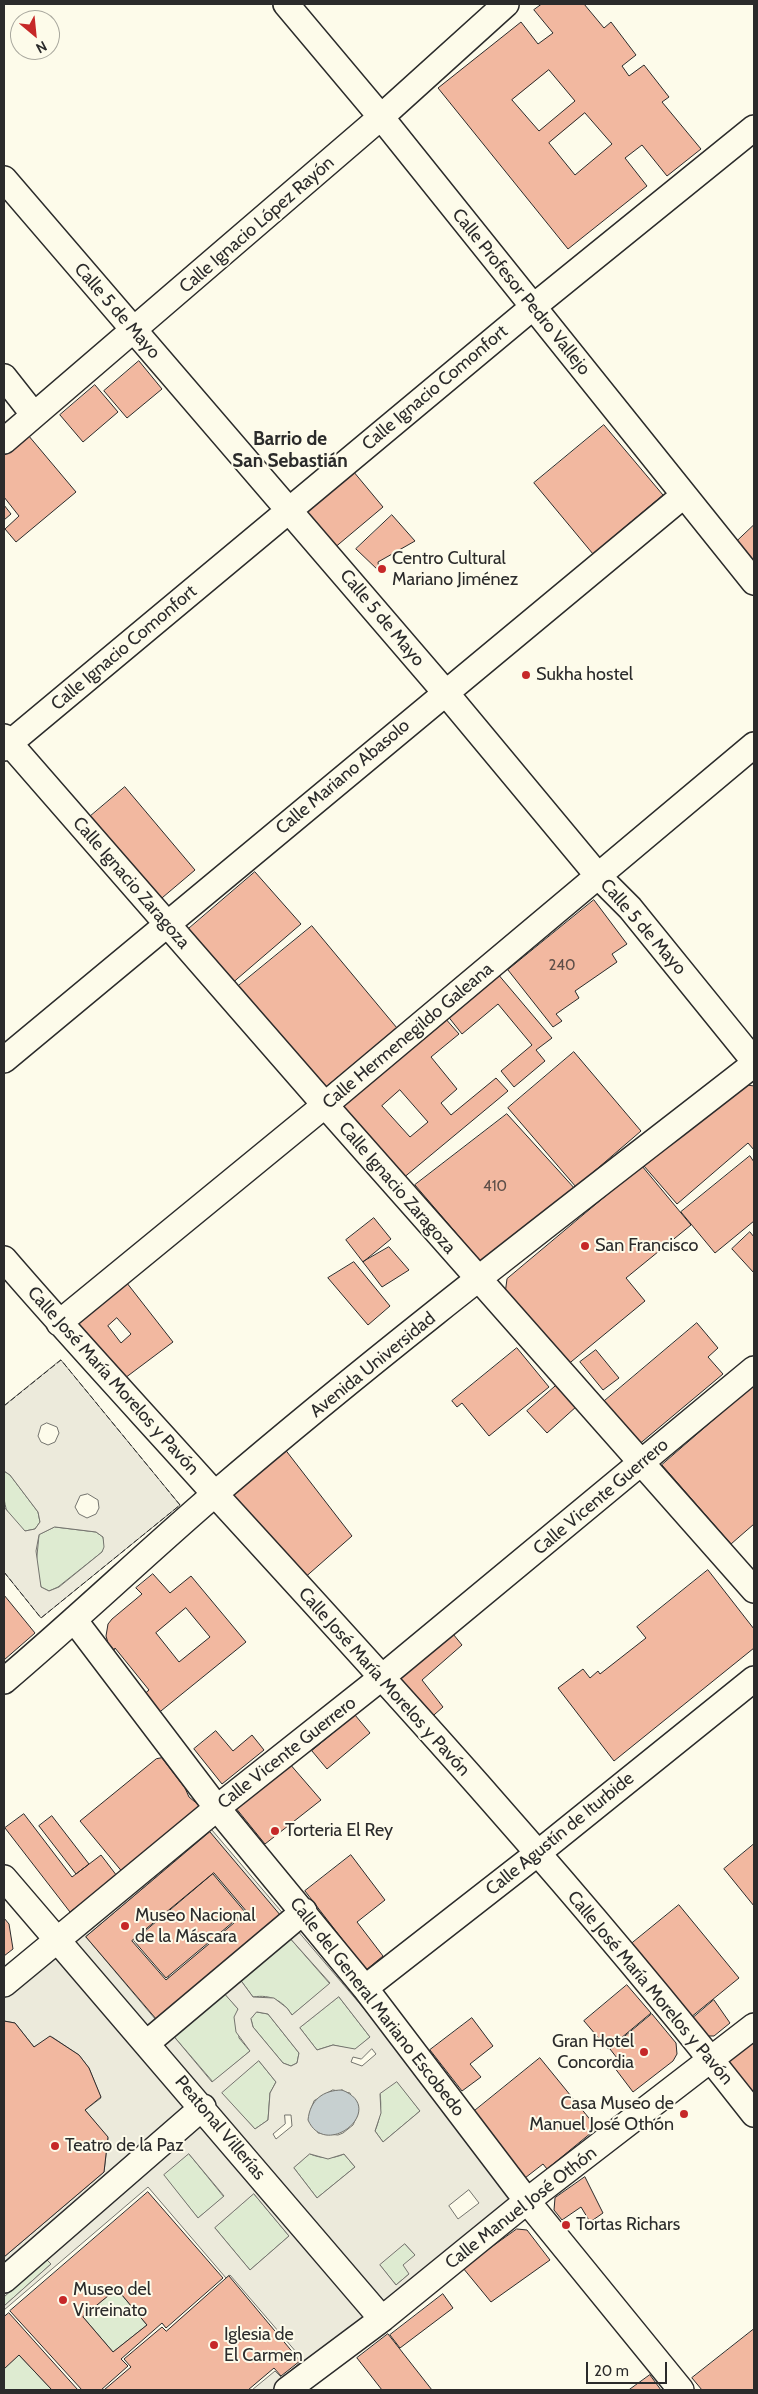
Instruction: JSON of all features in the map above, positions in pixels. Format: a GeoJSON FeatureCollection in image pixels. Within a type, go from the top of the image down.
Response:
{"type":"FeatureCollection","features":[{"type":"Feature","properties":{"kind":"street","name":"Calle Profesor Pedro Vallejo"},"geometry":{"type":"LineString","coordinates":[[286,4],[381,117],[683,496],[754,582]]}},
{"type":"Feature","properties":{"kind":"street","name":"Calle Ignacio López Rayón"},"geometry":{"type":"LineString","coordinates":[[4,441],[381,117],[506,4]]}},
{"type":"Feature","properties":{"kind":"street","name":"Calle Ignacio Comonfort"},"geometry":{"type":"LineString","coordinates":[[6,743],[533,307],[754,128]]}},
{"type":"Feature","properties":{"kind":"street","name":"Calle 5 de Mayo"},"geometry":{"type":"LineString","coordinates":[[4,178],[445,692],[599,877],[630,908],[754,1062]]}},
{"type":"Feature","properties":{"kind":"street"},"geometry":{"type":"LineString","coordinates":[[4,377],[34,415]]}},
{"type":"Feature","properties":{"kind":"street","name":"Calle Mariano Abasolo"},"geometry":{"type":"LineString","coordinates":[[4,1060],[683,496]]}},
{"type":"Feature","properties":{"kind":"street","name":"Calle Ignacio Zaragoza"},"geometry":{"type":"LineString","coordinates":[[6,743],[168,924],[325,1106],[754,1590]]}},
{"type":"Feature","properties":{"kind":"street","name":"Calle Hermenegildo Galeana"},"geometry":{"type":"LineString","coordinates":[[59,1323],[325,1106],[754,745]]}},
{"type":"Feature","properties":{"kind":"street","name":"Avenida Universidad"},"geometry":{"type":"LineString","coordinates":[[4,1681],[75,1621],[215,1494],[478,1279],[754,1062]]}},
{"type":"Feature","properties":{"kind":"street","name":"Calle José María Morelos y Pavón"},"geometry":{"type":"LineString","coordinates":[[4,1259],[59,1323],[538,1854],[711,2059],[754,2114]]}},
{"type":"Feature","properties":{"kind":"street","name":"Calle Vicente Guerrero"},"geometry":{"type":"LineString","coordinates":[[4,1984],[56,1939],[381,1678],[642,1464],[754,1369]]}},
{"type":"Feature","properties":{"kind":"street","name":"Calle del General Mariano Escobedo"},"geometry":{"type":"LineString","coordinates":[[75,1621],[217,1808],[304,1911],[527,2201],[681,2390]]}},
{"type":"Feature","properties":{"kind":"street","name":"Calle Agustín de Iturbide"},"geometry":{"type":"LineString","coordinates":[[365,1988],[538,1854],[754,1679]]}},
{"type":"Feature","properties":{"kind":"street","name":"Peatonal Villerías"},"geometry":{"type":"LineString","coordinates":[[4,1878],[203,2107],[382,2319]]}},
{"type":"Feature","properties":{"kind":"street"},"geometry":{"type":"LineString","coordinates":[[147,2043],[304,1911]]}},
{"type":"Feature","properties":{"kind":"street","name":"Calle Manuel José Othón"},"geometry":{"type":"LineString","coordinates":[[287,2390],[382,2319],[527,2201],[754,2026]]}},
{"type":"Feature","properties":{"kind":"street"},"geometry":{"type":"LineString","coordinates":[[4,2280],[203,2107]]}},
{"type":"Feature","properties":{"kind":"green space"},"geometry":{"type":"Polygon","coordinates":[[[4,1471],[10,1475],[38,1512],[40,1522],[35,1529],[25,1531],[11,1519],[7,1512],[4,1497],[4,1471]]]}},
{"type":"Feature","properties":{"kind":"green space"},"geometry":{"type":"Polygon","coordinates":[[[55,1527],[96,1532],[103,1537],[105,1547],[102,1552],[58,1587],[49,1591],[41,1587],[36,1566],[39,1535],[55,1527]]]}},
{"type":"Feature","properties":{"kind":"green space"},"geometry":{"type":"Polygon","coordinates":[[[288,1936],[330,1984],[292,2015],[285,2006],[276,2000],[259,1996],[253,1997],[239,1978],[288,1936]]]}},
{"type":"Feature","properties":{"kind":"green space"},"geometry":{"type":"Polygon","coordinates":[[[222,1990],[238,2009],[239,2038],[250,2051],[213,2082],[171,2033],[222,1990]]]}},
{"type":"Feature","properties":{"kind":"green space"},"geometry":{"type":"Polygon","coordinates":[[[339,1997],[370,2037],[355,2050],[333,2045],[317,2050],[300,2028],[339,1997]]]}},
{"type":"Feature","properties":{"kind":"green space"},"geometry":{"type":"Polygon","coordinates":[[[257,2012],[268,2014],[299,2053],[297,2063],[291,2066],[283,2063],[253,2027],[251,2019],[257,2012]]]}},
{"type":"Feature","properties":{"kind":"green space"},"geometry":{"type":"Polygon","coordinates":[[[259,2061],[276,2082],[270,2093],[268,2120],[255,2129],[221,2093],[259,2061]]]}},
{"type":"Feature","properties":{"kind":"green space"},"geometry":{"type":"Polygon","coordinates":[[[397,2081],[420,2111],[383,2142],[375,2131],[380,2112],[380,2094],[397,2081]]]}},
{"type":"Feature","properties":{"kind":"green space"},"geometry":{"type":"Polygon","coordinates":[[[189,2154],[224,2197],[198,2218],[163,2175],[189,2154]]]}},
{"type":"Feature","properties":{"kind":"green space"},"geometry":{"type":"Polygon","coordinates":[[[310,2154],[327,2158],[344,2154],[355,2167],[317,2198],[294,2168],[310,2154]]]}},
{"type":"Feature","properties":{"kind":"green space"},"geometry":{"type":"Polygon","coordinates":[[[254,2194],[289,2236],[250,2270],[215,2228],[254,2194]]]}},
{"type":"Feature","properties":{"kind":"green space"},"geometry":{"type":"Polygon","coordinates":[[[405,2244],[415,2255],[409,2274],[396,2285],[379,2264],[405,2244]]]}},
{"type":"Feature","properties":{"kind":"green space"},"geometry":{"type":"Polygon","coordinates":[[[47,2259],[51,2264],[4,2306],[4,2297],[47,2259]]]}},
{"type":"Feature","properties":{"kind":"green space"},"geometry":{"type":"Polygon","coordinates":[[[117,2289],[147,2325],[113,2352],[83,2317],[117,2289]]]}},
{"type":"Feature","properties":{"kind":"green space"},"geometry":{"type":"Polygon","coordinates":[[[19,2355],[52,2390],[4,2390],[4,2369],[19,2355]]]}},
{"type":"Feature","properties":{"kind":"shaded area"},"geometry":{"type":"Polygon","coordinates":[[[61,1360],[180,1505],[41,1618],[4,1572],[4,1507],[25,1531],[35,1529],[40,1522],[38,1512],[10,1475],[4,1471],[4,1406],[61,1360]],[[47,1423],[41,1426],[38,1436],[41,1442],[48,1445],[55,1442],[59,1433],[57,1427],[47,1423]],[[88,1494],[80,1496],[75,1507],[79,1514],[87,1518],[96,1514],[99,1508],[98,1500],[88,1494]],[[55,1527],[39,1535],[36,1551],[41,1587],[49,1591],[59,1587],[102,1552],[104,1547],[103,1537],[96,1532],[55,1527]]]}},
{"type":"Feature","properties":{"kind":"shaded area"},"geometry":{"type":"Polygon","coordinates":[[[206,1823],[519,2191],[319,2359],[299,2390],[252,2390],[275,2371],[282,2378],[303,2360],[230,2275],[226,2278],[148,2187],[4,2310],[4,2306],[51,2264],[46,2259],[4,2297],[4,2257],[104,2172],[108,2138],[85,2110],[101,2098],[89,2068],[79,2055],[52,2037],[34,2047],[15,2023],[4,2021],[4,1995],[206,1823]],[[210,1833],[86,1937],[156,2020],[210,1833]],[[288,1936],[239,1978],[253,1997],[274,1998],[287,2008],[292,2015],[330,1983],[288,1936]],[[222,1991],[171,2033],[212,2082],[250,2051],[236,2032],[234,2017],[238,2009],[222,1991]],[[339,1997],[300,2028],[317,2050],[333,2045],[355,2049],[370,2037],[339,1997]],[[257,2012],[251,2019],[253,2027],[283,2063],[291,2066],[297,2063],[299,2053],[268,2014],[257,2012]],[[372,2049],[361,2059],[353,2057],[351,2062],[362,2066],[376,2054],[372,2049]],[[259,2061],[222,2093],[255,2129],[268,2120],[270,2093],[276,2082],[259,2061]],[[397,2082],[380,2094],[381,2113],[375,2131],[383,2142],[420,2111],[397,2082]],[[333,2090],[314,2101],[311,2109],[318,2133],[338,2135],[353,2125],[357,2116],[350,2093],[333,2090]],[[285,2115],[285,2124],[273,2134],[276,2139],[292,2126],[291,2115],[285,2115]],[[189,2154],[164,2175],[198,2218],[224,2196],[189,2154]],[[310,2154],[294,2168],[317,2198],[355,2167],[344,2154],[328,2159],[310,2154]],[[469,2190],[449,2206],[458,2219],[479,2203],[469,2190]],[[254,2194],[215,2228],[250,2270],[289,2236],[254,2194]],[[405,2244],[380,2265],[396,2285],[409,2274],[403,2265],[415,2255],[405,2244]]]}},
{"type":"Feature","properties":{"kind":"shaded area"},"geometry":{"type":"Polygon","coordinates":[[[342,2090],[355,2098],[359,2108],[357,2118],[349,2127],[339,2133],[328,2135],[317,2131],[308,2120],[311,2107],[323,2094],[342,2090]]]}},
{"type":"Feature","properties":{"kind":"building"},"geometry":{"type":"Polygon","coordinates":[[[542,4],[584,4],[604,28],[611,22],[636,55],[622,66],[629,76],[644,65],[669,97],[662,102],[701,149],[667,176],[642,145],[625,158],[647,186],[568,249],[438,88],[521,22],[538,44],[553,33],[534,10],[542,4]],[[549,70],[512,100],[539,131],[575,101],[549,70]],[[585,113],[549,143],[575,175],[612,144],[585,113]]]}},
{"type":"Feature","properties":{"kind":"building"},"geometry":{"type":"Polygon","coordinates":[[[139,361],[162,389],[127,418],[104,391],[139,361]]]}},
{"type":"Feature","properties":{"kind":"building"},"geometry":{"type":"Polygon","coordinates":[[[95,385],[118,412],[83,442],[60,415],[95,385]]]}},
{"type":"Feature","properties":{"kind":"building"},"geometry":{"type":"Polygon","coordinates":[[[604,425],[663,495],[593,554],[534,483],[604,425]]]}},
{"type":"Feature","properties":{"kind":"building"},"geometry":{"type":"Polygon","coordinates":[[[28,435],[76,492],[16,542],[5,529],[19,516],[4,497],[4,456],[28,435]]]}},
{"type":"Feature","properties":{"kind":"building"},"geometry":{"type":"Polygon","coordinates":[[[353,471],[383,507],[333,549],[303,513],[353,471]]]}},
{"type":"Feature","properties":{"kind":"building"},"geometry":{"type":"Polygon","coordinates":[[[4,505],[11,514],[4,520],[4,505]]]}},
{"type":"Feature","properties":{"kind":"building"},"geometry":{"type":"Polygon","coordinates":[[[392,515],[415,541],[378,562],[379,571],[356,549],[392,515]]]}},
{"type":"Feature","properties":{"kind":"building"},"geometry":{"type":"Polygon","coordinates":[[[754,525],[754,573],[732,546],[754,525]]]}},
{"type":"Feature","properties":{"kind":"building"},"geometry":{"type":"Polygon","coordinates":[[[125,787],[195,870],[156,903],[86,820],[125,787]]]}},
{"type":"Feature","properties":{"kind":"building"},"geometry":{"type":"Polygon","coordinates":[[[255,872],[301,924],[230,985],[185,932],[255,872]]]}},
{"type":"Feature","properties":{"kind":"building"},"geometry":{"type":"Polygon","coordinates":[[[594,900],[627,944],[612,954],[617,962],[575,991],[579,998],[556,1014],[562,1021],[553,1027],[508,970],[594,900]]]}},
{"type":"Feature","properties":{"kind":"building"},"geometry":{"type":"Polygon","coordinates":[[[312,926],[397,1028],[321,1091],[236,988],[312,926]]]}},
{"type":"Feature","properties":{"kind":"building"},"geometry":{"type":"Polygon","coordinates":[[[497,973],[552,1038],[536,1050],[545,1061],[514,1087],[501,1071],[532,1045],[498,1004],[462,1034],[447,1015],[497,973]]]}},
{"type":"Feature","properties":{"kind":"building"},"geometry":{"type":"Polygon","coordinates":[[[444,1017],[459,1034],[431,1057],[457,1089],[441,1103],[451,1115],[496,1078],[508,1091],[402,1179],[339,1104],[444,1017]],[[400,1090],[382,1106],[410,1137],[428,1122],[400,1090]]]}},
{"type":"Feature","properties":{"kind":"building"},"geometry":{"type":"Polygon","coordinates":[[[574,1052],[641,1131],[576,1187],[508,1108],[574,1052]]]}},
{"type":"Feature","properties":{"kind":"building"},"geometry":{"type":"Polygon","coordinates":[[[741,1084],[754,1086],[754,1150],[748,1143],[677,1204],[644,1166],[741,1084]]]}},
{"type":"Feature","properties":{"kind":"building"},"geometry":{"type":"Polygon","coordinates":[[[507,1114],[576,1190],[481,1262],[415,1185],[507,1114]]]}},
{"type":"Feature","properties":{"kind":"building"},"geometry":{"type":"Polygon","coordinates":[[[750,1156],[754,1162],[754,1221],[715,1253],[681,1212],[750,1156]]]}},
{"type":"Feature","properties":{"kind":"building"},"geometry":{"type":"Polygon","coordinates":[[[642,1166],[691,1225],[626,1278],[645,1301],[566,1366],[505,1294],[507,1279],[642,1166]]]}},
{"type":"Feature","properties":{"kind":"building"},"geometry":{"type":"Polygon","coordinates":[[[374,1218],[391,1239],[363,1262],[346,1240],[374,1218]]]}},
{"type":"Feature","properties":{"kind":"building"},"geometry":{"type":"Polygon","coordinates":[[[750,1232],[754,1237],[754,1273],[732,1249],[750,1232]]]}},
{"type":"Feature","properties":{"kind":"building"},"geometry":{"type":"Polygon","coordinates":[[[389,1247],[409,1270],[382,1287],[363,1262],[389,1247]]]}},
{"type":"Feature","properties":{"kind":"building"},"geometry":{"type":"Polygon","coordinates":[[[354,1262],[390,1306],[368,1325],[328,1278],[354,1262]]]}},
{"type":"Feature","properties":{"kind":"building"},"geometry":{"type":"Polygon","coordinates":[[[123,1278],[173,1342],[121,1381],[69,1324],[123,1278]],[[117,1318],[108,1326],[121,1343],[131,1334],[117,1318]]]}},
{"type":"Feature","properties":{"kind":"building"},"geometry":{"type":"Polygon","coordinates":[[[697,1323],[718,1348],[708,1357],[723,1374],[637,1446],[601,1404],[697,1323]]]}},
{"type":"Feature","properties":{"kind":"building"},"geometry":{"type":"Polygon","coordinates":[[[517,1348],[549,1387],[489,1436],[462,1403],[457,1407],[452,1401],[517,1348]]]}},
{"type":"Feature","properties":{"kind":"building"},"geometry":{"type":"Polygon","coordinates":[[[596,1350],[619,1378],[603,1390],[580,1362],[596,1350]]]}},
{"type":"Feature","properties":{"kind":"building"},"geometry":{"type":"Polygon","coordinates":[[[558,1384],[577,1406],[547,1433],[527,1411],[558,1384]]]}},
{"type":"Feature","properties":{"kind":"building"},"geometry":{"type":"Polygon","coordinates":[[[754,1385],[754,1524],[731,1544],[662,1465],[754,1385]]]}},
{"type":"Feature","properties":{"kind":"building"},"geometry":{"type":"Polygon","coordinates":[[[284,1448],[352,1536],[302,1580],[229,1495],[284,1448]]]}},
{"type":"Feature","properties":{"kind":"building"},"geometry":{"type":"Polygon","coordinates":[[[708,1570],[754,1629],[754,1648],[614,1761],[558,1688],[583,1669],[590,1678],[598,1671],[600,1674],[646,1638],[637,1627],[708,1570]]]}},
{"type":"Feature","properties":{"kind":"building"},"geometry":{"type":"Polygon","coordinates":[[[153,1574],[170,1593],[191,1576],[246,1642],[156,1715],[141,1697],[149,1690],[115,1648],[114,1650],[108,1643],[106,1636],[108,1624],[112,1619],[142,1594],[136,1588],[153,1574]],[[186,1608],[156,1633],[179,1662],[210,1637],[186,1608]]]}},
{"type":"Feature","properties":{"kind":"building"},"geometry":{"type":"Polygon","coordinates":[[[4,1595],[35,1633],[4,1660],[4,1595]]]}},
{"type":"Feature","properties":{"kind":"building"},"geometry":{"type":"Polygon","coordinates":[[[449,1629],[462,1645],[422,1680],[443,1707],[427,1721],[395,1678],[449,1629]]]}},
{"type":"Feature","properties":{"kind":"building"},"geometry":{"type":"Polygon","coordinates":[[[355,1715],[370,1733],[327,1769],[312,1751],[355,1715]]]}},
{"type":"Feature","properties":{"kind":"building"},"geometry":{"type":"Polygon","coordinates":[[[216,1731],[233,1751],[252,1735],[264,1750],[222,1784],[194,1749],[216,1731]]]}},
{"type":"Feature","properties":{"kind":"building"},"geometry":{"type":"Polygon","coordinates":[[[162,1758],[185,1788],[189,1797],[200,1806],[124,1874],[80,1821],[156,1759],[162,1758]]]}},
{"type":"Feature","properties":{"kind":"building"},"geometry":{"type":"Polygon","coordinates":[[[289,1763],[321,1800],[265,1844],[235,1807],[289,1763]]]}},
{"type":"Feature","properties":{"kind":"building"},"geometry":{"type":"Polygon","coordinates":[[[24,1814],[72,1877],[101,1855],[117,1876],[70,1912],[5,1828],[24,1814]]]}},
{"type":"Feature","properties":{"kind":"building"},"geometry":{"type":"Polygon","coordinates":[[[52,1816],[89,1864],[76,1874],[39,1826],[52,1816]]]}},
{"type":"Feature","properties":{"kind":"building","name":"Museo Nacional de la Máscara"},"geometry":{"type":"Polygon","coordinates":[[[210,1832],[281,1916],[157,2020],[86,1937],[210,1832]],[[213,1874],[134,1941],[166,1978],[245,1912],[213,1874]]]}},
{"type":"Feature","properties":{"kind":"building"},"geometry":{"type":"Polygon","coordinates":[[[754,1844],[754,1906],[724,1869],[754,1844]]]}},
{"type":"Feature","properties":{"kind":"building"},"geometry":{"type":"Polygon","coordinates":[[[351,1855],[385,1900],[357,1922],[383,1956],[366,1970],[305,1891],[351,1855]]]}},
{"type":"Feature","properties":{"kind":"building"},"geometry":{"type":"Polygon","coordinates":[[[214,1873],[247,1912],[166,1980],[132,1941],[214,1873]]]}},
{"type":"Feature","properties":{"kind":"building"},"geometry":{"type":"Polygon","coordinates":[[[679,1905],[739,1978],[685,2022],[625,1949],[679,1905]]]}},
{"type":"Feature","properties":{"kind":"building"},"geometry":{"type":"Polygon","coordinates":[[[4,1918],[9,1924],[13,1949],[4,1956],[4,1918]]]}},
{"type":"Feature","properties":{"kind":"building"},"geometry":{"type":"Polygon","coordinates":[[[627,1985],[651,2013],[608,2049],[584,2021],[627,1985]]]}},
{"type":"Feature","properties":{"kind":"building"},"geometry":{"type":"Polygon","coordinates":[[[714,2000],[730,2023],[714,2036],[697,2036],[687,2023],[714,2000]]]}},
{"type":"Feature","properties":{"kind":"building","name":"Gran Hotel Concordia"},"geometry":{"type":"Polygon","coordinates":[[[652,2014],[676,2043],[677,2054],[673,2061],[633,2092],[611,2063],[617,2058],[610,2049],[652,2014]]]}},
{"type":"Feature","properties":{"kind":"building"},"geometry":{"type":"Polygon","coordinates":[[[472,2018],[493,2046],[470,2064],[481,2077],[462,2091],[430,2050],[472,2018]]]}},
{"type":"Feature","properties":{"kind":"building","name":"Teatro de la Paz"},"geometry":{"type":"Polygon","coordinates":[[[4,2021],[15,2023],[34,2047],[50,2036],[79,2055],[89,2068],[101,2097],[85,2110],[108,2137],[104,2172],[4,2257],[4,2021]]]}},
{"type":"Feature","properties":{"kind":"building"},"geometry":{"type":"Polygon","coordinates":[[[754,2033],[754,2102],[721,2059],[754,2033]]]}},
{"type":"Feature","properties":{"kind":"building"},"geometry":{"type":"Polygon","coordinates":[[[540,2058],[597,2128],[547,2169],[543,2164],[525,2178],[472,2113],[540,2058]]]}},
{"type":"Feature","properties":{"kind":"building"},"geometry":{"type":"Polygon","coordinates":[[[585,2177],[603,2213],[590,2222],[581,2207],[562,2220],[554,2210],[555,2198],[585,2177]]]}},
{"type":"Feature","properties":{"kind":"building","name":"Museo del Virreinato"},"geometry":{"type":"Polygon","coordinates":[[[148,2192],[223,2278],[166,2328],[162,2323],[121,2359],[128,2366],[101,2390],[82,2390],[10,2311],[148,2192]],[[117,2289],[83,2317],[113,2352],[147,2325],[117,2289]]]}},
{"type":"Feature","properties":{"kind":"building"},"geometry":{"type":"Polygon","coordinates":[[[517,2229],[527,2230],[550,2260],[491,2302],[463,2268],[517,2229]]]}},
{"type":"Feature","properties":{"kind":"building","name":"Iglesia de El Carmen"},"geometry":{"type":"Polygon","coordinates":[[[229,2276],[300,2361],[281,2376],[274,2368],[248,2390],[104,2390],[131,2367],[124,2359],[162,2327],[166,2331],[229,2276]]]}},
{"type":"Feature","properties":{"kind":"building"},"geometry":{"type":"Polygon","coordinates":[[[443,2294],[453,2308],[400,2348],[390,2335],[443,2294]]]}},
{"type":"Feature","properties":{"kind":"building"},"geometry":{"type":"Polygon","coordinates":[[[9,2313],[78,2390],[52,2390],[19,2355],[4,2369],[4,2317],[9,2313]]]}},
{"type":"Feature","properties":{"kind":"building"},"geometry":{"type":"Polygon","coordinates":[[[754,2329],[754,2390],[702,2390],[692,2378],[754,2329]]]}},
{"type":"Feature","properties":{"kind":"building"},"geometry":{"type":"Polygon","coordinates":[[[388,2334],[432,2390],[382,2390],[357,2358],[388,2334]]]}},
{"type":"Feature","properties":{"kind":"building"},"geometry":{"type":"Polygon","coordinates":[[[650,2375],[661,2390],[629,2390],[650,2375]]]}},
{"type":"Feature","properties":{"kind":"fence"},"geometry":{"type":"LineString","coordinates":[[4,1406],[61,1360],[180,1505],[41,1618],[4,1572]]}},
{"type":"Feature","properties":{"kind":"place","name":"Centro Cultural Mariano Jiménez"},"geometry":{"type":"Point","coordinates":[382,569]}},
{"type":"Feature","properties":{"kind":"place","name":"Sukha hostel"},"geometry":{"type":"Point","coordinates":[526,675]}},
{"type":"Feature","properties":{"kind":"place","name":"San Francisco"},"geometry":{"type":"Point","coordinates":[585,1246]}},
{"type":"Feature","properties":{"kind":"place","name":"Torteria El Rey"},"geometry":{"type":"Point","coordinates":[275,1831]}},
{"type":"Feature","properties":{"kind":"place","name":"Museo Nacional de la Máscara"},"geometry":{"type":"Point","coordinates":[125,1926]}},
{"type":"Feature","properties":{"kind":"place","name":"Gran Hotel Concordia"},"geometry":{"type":"Point","coordinates":[644,2052]}},
{"type":"Feature","properties":{"kind":"place","name":"Casa Museo de Manuel José Othón"},"geometry":{"type":"Point","coordinates":[684,2114]}},
{"type":"Feature","properties":{"kind":"place","name":"Teatro de la Paz"},"geometry":{"type":"Point","coordinates":[55,2146]}},
{"type":"Feature","properties":{"kind":"place","name":"Tortas Richars"},"geometry":{"type":"Point","coordinates":[566,2225]}},
{"type":"Feature","properties":{"kind":"place","name":"Museo del Virreinato"},"geometry":{"type":"Point","coordinates":[63,2300]}},
{"type":"Feature","properties":{"kind":"place","name":"Iglesia de El Carmen"},"geometry":{"type":"Point","coordinates":[214,2345]}},
{"type":"Feature","properties":{"kind":"district","name":"Barrio de San Sebastián"},"geometry":{"type":"Point","coordinates":[290,450]}}]}
